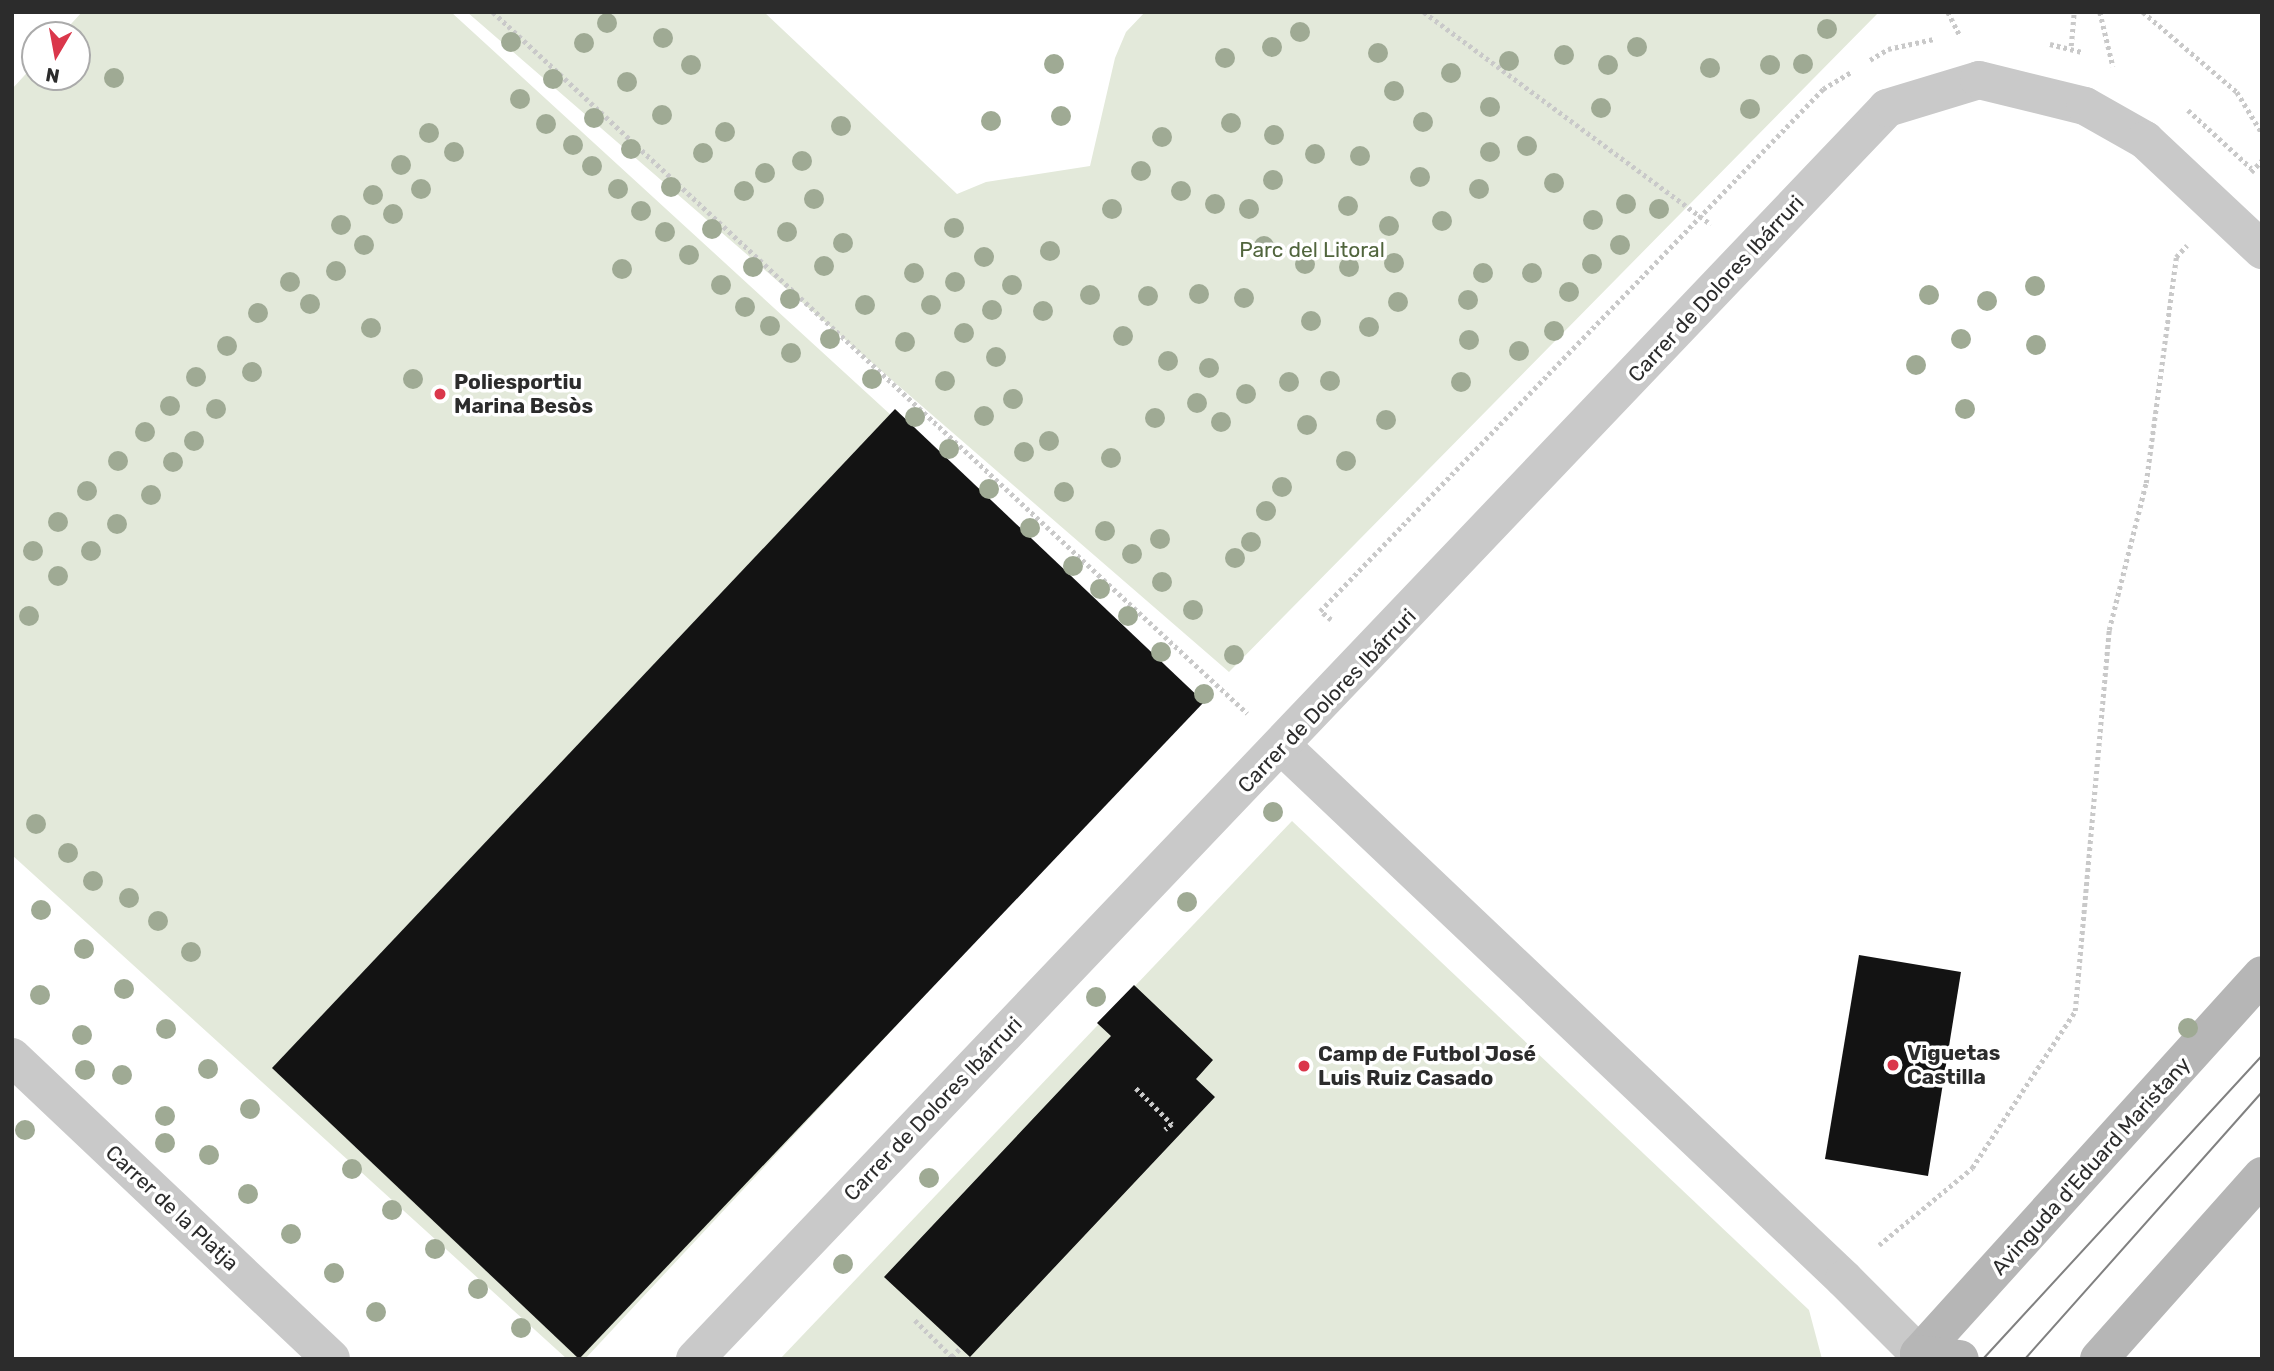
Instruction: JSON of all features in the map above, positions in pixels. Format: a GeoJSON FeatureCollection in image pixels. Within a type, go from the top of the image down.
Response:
{"type":"FeatureCollection","features":[{"type":"Feature","properties":{"kind":"main road","name":"Avinguda d'Eduard Maristany"},"geometry":{"type":"LineString","coordinates":[[1917,1356],[2262,975]]}},
{"type":"Feature","properties":{"kind":"main road"},"geometry":{"type":"LineString","coordinates":[[2099,1359],[2262,1176]]}},
{"type":"Feature","properties":{"kind":"main road"},"geometry":{"type":"LineString","coordinates":[[1917,1356],[1960,1359]]}},
{"type":"Feature","properties":{"kind":"street","name":"Carrer de Dolores Ibárruri"},"geometry":{"type":"LineString","coordinates":[[695,1359],[1283,747],[1887,108],[1979,79],[2085,106],[2144,141],[2262,250]]}},
{"type":"Feature","properties":{"kind":"street"},"geometry":{"type":"LineString","coordinates":[[1283,747],[1917,1356]]}},
{"type":"Feature","properties":{"kind":"street","name":"Carrer de la Platja"},"geometry":{"type":"LineString","coordinates":[[12,1057],[331,1359]]}},
{"type":"Feature","properties":{"kind":"path"},"geometry":{"type":"LineString","coordinates":[[493,12],[1283,747]]}},
{"type":"Feature","properties":{"kind":"path"},"geometry":{"type":"LineString","coordinates":[[1424,12],[1720,230]]}},
{"type":"Feature","properties":{"kind":"path"},"geometry":{"type":"LineString","coordinates":[[1867,62],[1888,49],[1959,34],[1948,12]]}},
{"type":"Feature","properties":{"kind":"path"},"geometry":{"type":"LineString","coordinates":[[2070,55],[2074,12]]}},
{"type":"Feature","properties":{"kind":"path"},"geometry":{"type":"LineString","coordinates":[[2100,12],[2116,76]]}},
{"type":"Feature","properties":{"kind":"path"},"geometry":{"type":"LineString","coordinates":[[2143,12],[2237,92],[2262,133]]}},
{"type":"Feature","properties":{"kind":"path"},"geometry":{"type":"LineString","coordinates":[[1334,622],[1320,611],[1823,89],[1856,69]]}},
{"type":"Feature","properties":{"kind":"path"},"geometry":{"type":"LineString","coordinates":[[2244,178],[2262,160]]}},
{"type":"Feature","properties":{"kind":"path"},"geometry":{"type":"LineString","coordinates":[[1879,1245],[1972,1168],[2075,1011],[2109,629],[2146,483],[2176,257]]}},
{"type":"Feature","properties":{"kind":"path"},"geometry":{"type":"LineString","coordinates":[[1136,1088],[1172,1124],[1166,1130]]}},
{"type":"Feature","properties":{"kind":"path"},"geometry":{"type":"LineString","coordinates":[[915,1320],[952,1357],[960,1348]]}},
{"type":"Feature","properties":{"kind":"green space","name":"Poliesportiu Marina Besòs"},"geometry":{"type":"Polygon","coordinates":[[[82,12],[451,12],[1201,699],[585,1359],[567,1359],[12,855],[12,89],[21,79],[21,91],[91,91],[91,21],[74,21],[82,12]]]}},
{"type":"Feature","properties":{"kind":"green space","name":"Parc del Litoral"},"geometry":{"type":"Polygon","coordinates":[[[467,12],[764,12],[957,194],[986,182],[1090,166],[1115,58],[1126,32],[1145,12],[1879,12],[1229,672],[467,12]]]}},
{"type":"Feature","properties":{"kind":"green space","name":"Camp de Futbol José Luis Ruiz Casado"},"geometry":{"type":"Polygon","coordinates":[[[1292,821],[1809,1310],[1822,1359],[780,1359],[1292,821]]]}},
{"type":"Feature","properties":{"kind":"building"},"geometry":{"type":"Polygon","coordinates":[[[895,409],[1204,702],[579,1359],[272,1068],[895,409]]]}},
{"type":"Feature","properties":{"kind":"building","name":"Viguetas Castilla"},"geometry":{"type":"Polygon","coordinates":[[[1859,955],[1961,972],[1928,1176],[1825,1159],[1859,955]]]}},
{"type":"Feature","properties":{"kind":"building"},"geometry":{"type":"Polygon","coordinates":[[[1134,985],[1213,1060],[1196,1079],[1215,1097],[970,1357],[884,1277],[1111,1036],[1097,1023],[1134,985]]]}},
{"type":"Feature","properties":{"kind":"tram line"},"geometry":{"type":"LineString","coordinates":[[1983,1359],[2262,1056]]}},
{"type":"Feature","properties":{"kind":"tram line"},"geometry":{"type":"LineString","coordinates":[[2025,1359],[2262,1092]]}},
{"type":"Feature","properties":{"kind":"place","name":"Poliesportiu Marina Besòs"},"geometry":{"type":"Point","coordinates":[440,394]}},
{"type":"Feature","properties":{"kind":"place","name":"Viguetas Castilla"},"geometry":{"type":"Point","coordinates":[1893,1065]}},
{"type":"Feature","properties":{"kind":"place","name":"Camp de Futbol José Luis Ruiz Casado"},"geometry":{"type":"Point","coordinates":[1304,1066]}}]}
